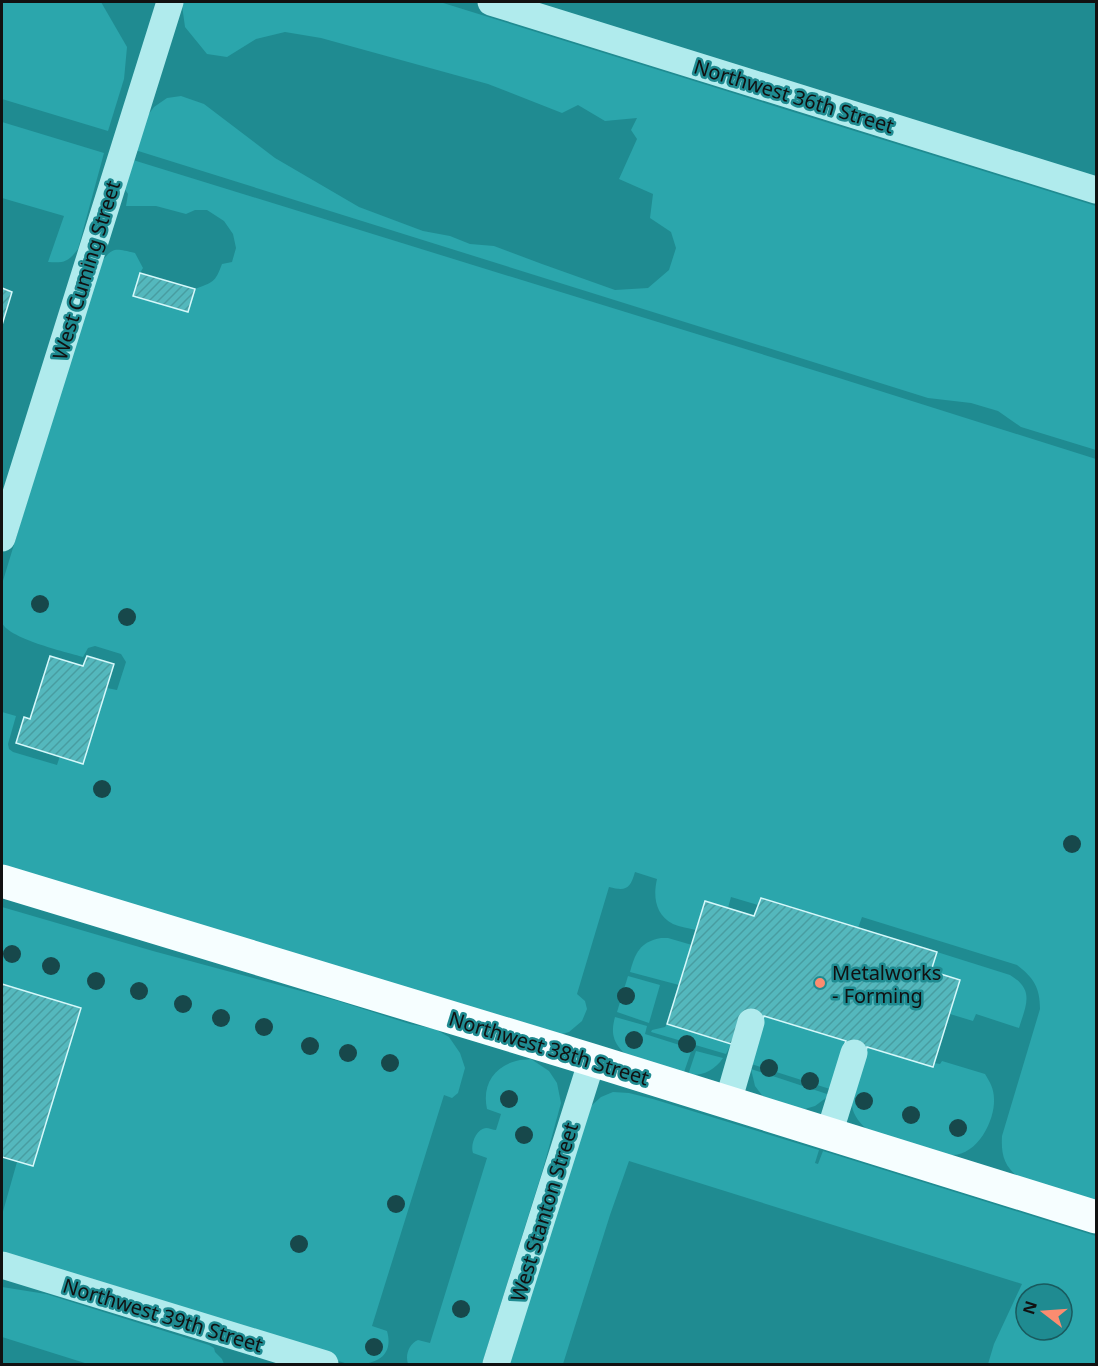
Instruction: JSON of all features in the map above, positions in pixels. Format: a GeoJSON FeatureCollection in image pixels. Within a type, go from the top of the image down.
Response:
{"type":"FeatureCollection","features":[{"type":"Feature","properties":{"kind":"main road","name":"Northwest 38th Street"},"geometry":{"type":"LineString","coordinates":[[2,881],[592,1060],[1096,1217]]}},
{"type":"Feature","properties":{"kind":"street","name":"West Cuming Street"},"geometry":{"type":"LineString","coordinates":[[2,538],[170,2]]}},
{"type":"Feature","properties":{"kind":"street","name":"Northwest 36th Street"},"geometry":{"type":"LineString","coordinates":[[491,2],[1096,190]]}},
{"type":"Feature","properties":{"kind":"street"},"geometry":{"type":"LineString","coordinates":[[728,1102],[750,1022]]}},
{"type":"Feature","properties":{"kind":"street"},"geometry":{"type":"LineString","coordinates":[[829,1134],[854,1053]]}},
{"type":"Feature","properties":{"kind":"street","name":"West Stanton Street"},"geometry":{"type":"LineString","coordinates":[[496,1365],[592,1060]]}},
{"type":"Feature","properties":{"kind":"street","name":"Northwest 39th Street"},"geometry":{"type":"LineString","coordinates":[[2,1265],[325,1365]]}},
{"type":"Feature","properties":{"kind":"shaded area"},"geometry":{"type":"Polygon","coordinates":[[[2,2],[101,2],[127,47],[124,79],[108,131],[2,99],[2,2]]]}},
{"type":"Feature","properties":{"kind":"shaded area"},"geometry":{"type":"Polygon","coordinates":[[[183,2],[440,2],[1096,206],[1096,450],[1021,427],[998,411],[971,403],[928,398],[135,150],[148,115],[154,107],[167,98],[181,96],[204,104],[275,158],[359,207],[423,231],[450,236],[470,244],[494,246],[615,290],[648,288],[669,270],[676,248],[671,232],[650,218],[653,194],[619,179],[637,139],[631,130],[637,118],[605,121],[578,105],[562,113],[488,84],[321,38],[285,32],[256,39],[227,57],[207,54],[185,27],[183,2]]]}},
{"type":"Feature","properties":{"kind":"shaded area"},"geometry":{"type":"Polygon","coordinates":[[[2,122],[104,153],[78,249],[66,261],[48,262],[64,216],[2,198],[2,122]]]}},
{"type":"Feature","properties":{"kind":"shaded area"},"geometry":{"type":"Polygon","coordinates":[[[133,160],[1096,459],[1096,1205],[1019,1178],[1005,1160],[1002,1136],[1040,1009],[1035,984],[1017,965],[862,917],[858,928],[761,898],[758,905],[731,897],[728,908],[696,930],[682,927],[662,916],[655,892],[657,879],[635,872],[626,888],[609,887],[577,994],[585,1001],[587,1009],[582,1021],[569,1032],[559,1035],[2,864],[2,712],[16,716],[8,744],[9,749],[13,752],[57,765],[60,756],[83,763],[107,688],[117,690],[126,662],[121,654],[95,646],[88,648],[83,657],[38,644],[14,634],[6,628],[1,619],[2,584],[99,265],[114,250],[135,253],[143,268],[133,296],[188,311],[195,289],[213,281],[222,264],[232,262],[236,248],[233,234],[224,221],[207,210],[195,210],[186,214],[156,206],[126,206],[128,194],[124,188],[133,160]]]}},
{"type":"Feature","properties":{"kind":"shaded area"},"geometry":{"type":"Polygon","coordinates":[[[2,907],[338,1001],[410,1024],[435,1029],[449,1037],[460,1053],[465,1068],[458,1093],[452,1098],[444,1095],[372,1326],[387,1331],[388,1348],[379,1359],[365,1364],[348,1364],[49,1271],[6,1255],[2,1251],[2,1215],[17,1162],[33,1166],[81,1009],[2,984],[2,907]]]}},
{"type":"Feature","properties":{"kind":"shaded area"},"geometry":{"type":"Polygon","coordinates":[[[661,938],[692,945],[679,985],[630,972],[640,949],[648,942],[661,938]]]}},
{"type":"Feature","properties":{"kind":"shaded area"},"geometry":{"type":"Polygon","coordinates":[[[937,952],[1010,975],[1018,981],[1026,992],[1026,1005],[1019,1028],[976,1014],[973,1021],[950,1014],[960,980],[931,971],[937,952]]]}},
{"type":"Feature","properties":{"kind":"shaded area"},"geometry":{"type":"Polygon","coordinates":[[[628,976],[660,985],[649,1023],[617,1012],[628,976]]]}},
{"type":"Feature","properties":{"kind":"shaded area"},"geometry":{"type":"Polygon","coordinates":[[[764,1016],[846,1041],[833,1090],[751,1064],[751,1055],[764,1016]]]}},
{"type":"Feature","properties":{"kind":"shaded area"},"geometry":{"type":"Polygon","coordinates":[[[615,1017],[647,1026],[645,1034],[692,1049],[683,1075],[629,1057],[614,1039],[615,1017]]]}},
{"type":"Feature","properties":{"kind":"shaded area"},"geometry":{"type":"Polygon","coordinates":[[[667,1024],[731,1044],[726,1054],[651,1032],[667,1024]]]}},
{"type":"Feature","properties":{"kind":"shaded area"},"geometry":{"type":"Polygon","coordinates":[[[867,1047],[933,1067],[934,1063],[940,1064],[942,1061],[985,1074],[993,1092],[994,1108],[983,1136],[969,1150],[960,1154],[948,1155],[872,1133],[858,1120],[852,1106],[853,1089],[867,1047]]]}},
{"type":"Feature","properties":{"kind":"shaded area"},"geometry":{"type":"Polygon","coordinates":[[[696,1051],[723,1058],[708,1071],[688,1075],[696,1051]]]}},
{"type":"Feature","properties":{"kind":"shaded area"},"geometry":{"type":"Polygon","coordinates":[[[531,1059],[549,1071],[557,1083],[561,1103],[543,1169],[482,1364],[408,1364],[407,1354],[412,1344],[418,1340],[430,1343],[487,1158],[473,1153],[472,1146],[482,1129],[496,1130],[501,1114],[487,1109],[488,1085],[501,1068],[518,1060],[531,1059]]]}},
{"type":"Feature","properties":{"kind":"shaded area"},"geometry":{"type":"Polygon","coordinates":[[[751,1069],[830,1095],[815,1106],[805,1109],[770,1102],[755,1086],[751,1069]]]}},
{"type":"Feature","properties":{"kind":"shaded area"},"geometry":{"type":"Polygon","coordinates":[[[613,1092],[653,1099],[819,1150],[815,1163],[818,1164],[823,1151],[1096,1236],[1096,1364],[988,1364],[994,1344],[1014,1301],[1014,1342],[1074,1342],[1074,1282],[1016,1282],[629,1161],[563,1364],[508,1364],[591,1106],[601,1097],[613,1092]]]}},
{"type":"Feature","properties":{"kind":"shaded area"},"geometry":{"type":"Polygon","coordinates":[[[2,1287],[46,1294],[209,1345],[214,1348],[224,1364],[88,1364],[2,1337],[2,1287]]]}},
{"type":"Feature","properties":{"kind":"building"},"geometry":{"type":"Polygon","coordinates":[[[140,273],[195,289],[188,312],[133,296],[140,273]]]}},
{"type":"Feature","properties":{"kind":"building"},"geometry":{"type":"Polygon","coordinates":[[[2,288],[12,292],[2,325],[2,288]]]}},
{"type":"Feature","properties":{"kind":"building"},"geometry":{"type":"Polygon","coordinates":[[[50,656],[83,666],[87,656],[114,664],[83,764],[16,743],[24,717],[30,719],[50,656]]]}},
{"type":"Feature","properties":{"kind":"building","name":"Metalworks - Forming"},"geometry":{"type":"Polygon","coordinates":[[[761,898],[937,952],[931,971],[960,980],[933,1067],[867,1047],[865,1056],[843,1049],[846,1041],[764,1016],[761,1025],[731,1044],[667,1024],[705,901],[754,916],[761,898]]]}},
{"type":"Feature","properties":{"kind":"building"},"geometry":{"type":"Polygon","coordinates":[[[2,984],[81,1008],[33,1166],[2,1157],[2,984]]]}},
{"type":"Feature","properties":{"kind":"place","name":"Metalworks - Forming"},"geometry":{"type":"Point","coordinates":[820,983]}}]}
